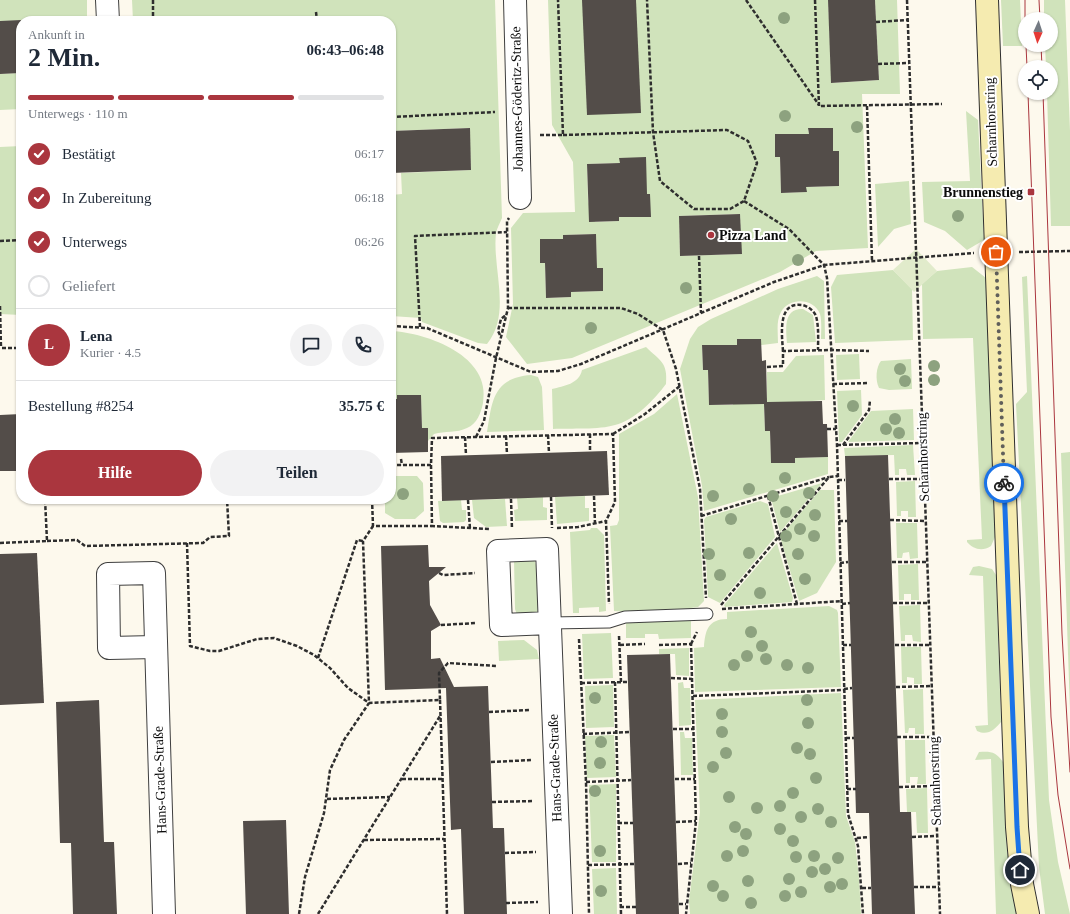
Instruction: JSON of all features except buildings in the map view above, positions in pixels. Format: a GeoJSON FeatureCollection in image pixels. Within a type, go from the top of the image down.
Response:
{"type":"FeatureCollection","features":[{"type":"Feature","properties":{"kind":"street"},"geometry":{"type":"LineString","coordinates":[[107,0],[108,16]]}},
{"type":"Feature","properties":{"kind":"street","name":"Johannes-Göderitz-Straße"},"geometry":{"type":"LineString","coordinates":[[515,0],[520,198]]}},
{"type":"Feature","properties":{"kind":"street","name":"Scharnhorstring"},"geometry":{"type":"LineString","coordinates":[[987,0],[1017,827],[1022,884],[1028,914]]}},
{"type":"Feature","properties":{"kind":"street","name":"Hans-Grade-Straße"},"geometry":{"type":"LineString","coordinates":[[550,623],[561,914]]}},
{"type":"Feature","properties":{"kind":"street","name":"Hans-Grade-Straße"},"geometry":{"type":"LineString","coordinates":[[155,647],[164,914]]}},
{"type":"Feature","properties":{"kind":"lane"},"geometry":{"type":"LineString","coordinates":[[550,623],[614,620],[626,617],[707,614]]}},
{"type":"Feature","properties":{"kind":"path"},"geometry":{"type":"LineString","coordinates":[[153,0],[153,16]]}},
{"type":"Feature","properties":{"kind":"path"},"geometry":{"type":"LineString","coordinates":[[558,0],[563,135]]}},
{"type":"Feature","properties":{"kind":"path"},"geometry":{"type":"LineString","coordinates":[[518,136],[563,135],[653,132],[726,130],[748,141],[757,163],[744,201],[730,209],[694,209],[660,181],[653,132],[647,0]]}},
{"type":"Feature","properties":{"kind":"path"},"geometry":{"type":"LineString","coordinates":[[746,0],[819,106]]}},
{"type":"Feature","properties":{"kind":"path"},"geometry":{"type":"LineString","coordinates":[[815,0],[819,106]]}},
{"type":"Feature","properties":{"kind":"path","name":"Scharnhorstring"},"geometry":{"type":"LineString","coordinates":[[907,0],[940,914]]}},
{"type":"Feature","properties":{"kind":"path"},"geometry":{"type":"LineString","coordinates":[[316,12],[316,16]]}},
{"type":"Feature","properties":{"kind":"path"},"geometry":{"type":"LineString","coordinates":[[876,22],[907,20]]}},
{"type":"Feature","properties":{"kind":"path"},"geometry":{"type":"LineString","coordinates":[[878,64],[909,63]]}},
{"type":"Feature","properties":{"kind":"path"},"geometry":{"type":"LineString","coordinates":[[819,106],[942,104]]}},
{"type":"Feature","properties":{"kind":"path"},"geometry":{"type":"LineString","coordinates":[[867,106],[872,260]]}},
{"type":"Feature","properties":{"kind":"path"},"geometry":{"type":"LineString","coordinates":[[396,117],[518,111]]}},
{"type":"Feature","properties":{"kind":"path"},"geometry":{"type":"LineString","coordinates":[[476,437],[484,421],[496,358],[508,308],[507,221],[520,198]]}},
{"type":"Feature","properties":{"kind":"path"},"geometry":{"type":"LineString","coordinates":[[744,201],[789,229],[824,265],[837,445],[848,814],[856,838],[862,888],[863,914]]}},
{"type":"Feature","properties":{"kind":"path"},"geometry":{"type":"LineString","coordinates":[[420,327],[415,236],[507,232]]}},
{"type":"Feature","properties":{"kind":"path"},"geometry":{"type":"LineString","coordinates":[[0,241],[16,240]]}},
{"type":"Feature","properties":{"kind":"path"},"geometry":{"type":"LineString","coordinates":[[1018,252],[1070,251]]}},
{"type":"Feature","properties":{"kind":"path"},"geometry":{"type":"LineString","coordinates":[[396,326],[427,328],[531,372],[558,371],[582,364],[774,282],[824,265],[872,260],[977,253]]}},
{"type":"Feature","properties":{"kind":"path"},"geometry":{"type":"LineString","coordinates":[[699,256],[701,314]]}},
{"type":"Feature","properties":{"kind":"path"},"geometry":{"type":"LineString","coordinates":[[767,367],[782,366],[782,322],[784,315],[789,308],[796,305],[804,305],[811,308],[816,314],[818,350]]}},
{"type":"Feature","properties":{"kind":"path"},"geometry":{"type":"LineString","coordinates":[[0,306],[1,348],[16,348]]}},
{"type":"Feature","properties":{"kind":"path"},"geometry":{"type":"LineString","coordinates":[[508,308],[621,308],[638,314],[663,330],[680,386],[700,489],[707,614]]}},
{"type":"Feature","properties":{"kind":"path"},"geometry":{"type":"LineString","coordinates":[[783,351],[868,351]]}},
{"type":"Feature","properties":{"kind":"path"},"geometry":{"type":"LineString","coordinates":[[833,384],[869,383]]}},
{"type":"Feature","properties":{"kind":"path"},"geometry":{"type":"LineString","coordinates":[[432,526],[432,438],[613,434],[645,414],[680,386]]}},
{"type":"Feature","properties":{"kind":"path"},"geometry":{"type":"LineString","coordinates":[[843,445],[868,410],[870,400]]}},
{"type":"Feature","properties":{"kind":"path"},"geometry":{"type":"LineString","coordinates":[[827,429],[836,429]]}},
{"type":"Feature","properties":{"kind":"path"},"geometry":{"type":"LineString","coordinates":[[590,434],[590,451]]}},
{"type":"Feature","properties":{"kind":"path"},"geometry":{"type":"LineString","coordinates":[[613,434],[615,502],[606,521],[614,620],[620,645],[621,682]]}},
{"type":"Feature","properties":{"kind":"path"},"geometry":{"type":"LineString","coordinates":[[548,435],[549,453]]}},
{"type":"Feature","properties":{"kind":"path"},"geometry":{"type":"LineString","coordinates":[[506,436],[507,454]]}},
{"type":"Feature","properties":{"kind":"path"},"geometry":{"type":"LineString","coordinates":[[465,437],[466,455]]}},
{"type":"Feature","properties":{"kind":"path"},"geometry":{"type":"LineString","coordinates":[[837,445],[922,443]]}},
{"type":"Feature","properties":{"kind":"path"},"geometry":{"type":"LineString","coordinates":[[401,459],[402,465]]}},
{"type":"Feature","properties":{"kind":"path"},"geometry":{"type":"LineString","coordinates":[[396,465],[431,465]]}},
{"type":"Feature","properties":{"kind":"path"},"geometry":{"type":"LineString","coordinates":[[701,516],[830,477],[838,476]]}},
{"type":"Feature","properties":{"kind":"path"},"geometry":{"type":"LineString","coordinates":[[830,477],[717,609],[797,604],[850,603]]}},
{"type":"Feature","properties":{"kind":"path"},"geometry":{"type":"LineString","coordinates":[[889,479],[924,479]]}},
{"type":"Feature","properties":{"kind":"path"},"geometry":{"type":"LineString","coordinates":[[838,480],[846,480]]}},
{"type":"Feature","properties":{"kind":"path"},"geometry":{"type":"LineString","coordinates":[[594,496],[595,524]]}},
{"type":"Feature","properties":{"kind":"path"},"geometry":{"type":"LineString","coordinates":[[768,496],[797,604]]}},
{"type":"Feature","properties":{"kind":"path"},"geometry":{"type":"LineString","coordinates":[[551,497],[552,528]]}},
{"type":"Feature","properties":{"kind":"path"},"geometry":{"type":"LineString","coordinates":[[511,498],[512,529]]}},
{"type":"Feature","properties":{"kind":"path"},"geometry":{"type":"LineString","coordinates":[[468,500],[470,529]]}},
{"type":"Feature","properties":{"kind":"path"},"geometry":{"type":"LineString","coordinates":[[45,504],[47,541]]}},
{"type":"Feature","properties":{"kind":"path"},"geometry":{"type":"LineString","coordinates":[[0,543],[76,540],[85,546],[203,543],[210,537],[229,536],[227,504]]}},
{"type":"Feature","properties":{"kind":"path"},"geometry":{"type":"LineString","coordinates":[[300,914],[305,877],[324,814],[330,770],[344,740],[368,703],[363,541],[373,526],[372,504]]}},
{"type":"Feature","properties":{"kind":"path"},"geometry":{"type":"LineString","coordinates":[[890,520],[925,521]]}},
{"type":"Feature","properties":{"kind":"path"},"geometry":{"type":"LineString","coordinates":[[544,528],[595,524],[606,521]]}},
{"type":"Feature","properties":{"kind":"path"},"geometry":{"type":"LineString","coordinates":[[839,521],[847,521]]}},
{"type":"Feature","properties":{"kind":"path"},"geometry":{"type":"LineString","coordinates":[[373,526],[432,526],[491,529]]}},
{"type":"Feature","properties":{"kind":"path"},"geometry":{"type":"LineString","coordinates":[[505,529],[520,529]]}},
{"type":"Feature","properties":{"kind":"path"},"geometry":{"type":"LineString","coordinates":[[318,658],[357,540],[363,541]]}},
{"type":"Feature","properties":{"kind":"path"},"geometry":{"type":"LineString","coordinates":[[187,543],[190,646],[210,651],[219,651],[257,639],[267,638],[282,640],[297,646],[318,658],[348,688],[368,703],[440,700]]}},
{"type":"Feature","properties":{"kind":"path"},"geometry":{"type":"LineString","coordinates":[[840,563],[848,562]]}},
{"type":"Feature","properties":{"kind":"path"},"geometry":{"type":"LineString","coordinates":[[892,562],[927,562]]}},
{"type":"Feature","properties":{"kind":"path"},"geometry":{"type":"LineString","coordinates":[[439,573],[443,575],[475,573]]}},
{"type":"Feature","properties":{"kind":"path"},"geometry":{"type":"LineString","coordinates":[[893,603],[928,603]]}},
{"type":"Feature","properties":{"kind":"path"},"geometry":{"type":"LineString","coordinates":[[579,622],[586,782],[589,914]]}},
{"type":"Feature","properties":{"kind":"path"},"geometry":{"type":"LineString","coordinates":[[441,625],[476,623]]}},
{"type":"Feature","properties":{"kind":"path"},"geometry":{"type":"LineString","coordinates":[[620,645],[645,644]]}},
{"type":"Feature","properties":{"kind":"path"},"geometry":{"type":"LineString","coordinates":[[659,645],[691,644],[696,821],[686,914]]}},
{"type":"Feature","properties":{"kind":"path"},"geometry":{"type":"LineString","coordinates":[[843,645],[851,645]]}},
{"type":"Feature","properties":{"kind":"path"},"geometry":{"type":"LineString","coordinates":[[894,645],[930,645]]}},
{"type":"Feature","properties":{"kind":"path"},"geometry":{"type":"LineString","coordinates":[[447,914],[439,673],[448,663],[496,666]]}},
{"type":"Feature","properties":{"kind":"path"},"geometry":{"type":"LineString","coordinates":[[671,678],[692,679]]}},
{"type":"Feature","properties":{"kind":"path"},"geometry":{"type":"LineString","coordinates":[[615,682],[621,914]]}},
{"type":"Feature","properties":{"kind":"path"},"geometry":{"type":"LineString","coordinates":[[581,683],[628,682]]}},
{"type":"Feature","properties":{"kind":"path"},"geometry":{"type":"LineString","coordinates":[[896,687],[932,686]]}},
{"type":"Feature","properties":{"kind":"path"},"geometry":{"type":"LineString","coordinates":[[693,696],[852,688]]}},
{"type":"Feature","properties":{"kind":"path"},"geometry":{"type":"LineString","coordinates":[[489,712],[506,711]]}},
{"type":"Feature","properties":{"kind":"path"},"geometry":{"type":"LineString","coordinates":[[318,914],[440,716]]}},
{"type":"Feature","properties":{"kind":"path"},"geometry":{"type":"LineString","coordinates":[[673,729],[694,729]]}},
{"type":"Feature","properties":{"kind":"path"},"geometry":{"type":"LineString","coordinates":[[583,734],[630,732]]}},
{"type":"Feature","properties":{"kind":"path"},"geometry":{"type":"LineString","coordinates":[[897,737],[934,736]]}},
{"type":"Feature","properties":{"kind":"path"},"geometry":{"type":"LineString","coordinates":[[846,738],[854,738]]}},
{"type":"Feature","properties":{"kind":"path"},"geometry":{"type":"LineString","coordinates":[[491,762],[508,761]]}},
{"type":"Feature","properties":{"kind":"path"},"geometry":{"type":"LineString","coordinates":[[401,779],[442,779]]}},
{"type":"Feature","properties":{"kind":"path"},"geometry":{"type":"LineString","coordinates":[[674,779],[695,779]]}},
{"type":"Feature","properties":{"kind":"path"},"geometry":{"type":"LineString","coordinates":[[586,782],[631,780]]}},
{"type":"Feature","properties":{"kind":"path"},"geometry":{"type":"LineString","coordinates":[[899,787],[935,786]]}},
{"type":"Feature","properties":{"kind":"path"},"geometry":{"type":"LineString","coordinates":[[847,789],[856,789]]}},
{"type":"Feature","properties":{"kind":"path"},"geometry":{"type":"LineString","coordinates":[[326,799],[390,796]]}},
{"type":"Feature","properties":{"kind":"path"},"geometry":{"type":"LineString","coordinates":[[492,802],[510,802]]}},
{"type":"Feature","properties":{"kind":"path"},"geometry":{"type":"LineString","coordinates":[[676,822],[696,821]]}},
{"type":"Feature","properties":{"kind":"path"},"geometry":{"type":"LineString","coordinates":[[618,823],[633,823]]}},
{"type":"Feature","properties":{"kind":"path"},"geometry":{"type":"LineString","coordinates":[[912,837],[937,836]]}},
{"type":"Feature","properties":{"kind":"path"},"geometry":{"type":"LineString","coordinates":[[856,838],[869,837]]}},
{"type":"Feature","properties":{"kind":"path"},"geometry":{"type":"LineString","coordinates":[[364,840],[444,839]]}},
{"type":"Feature","properties":{"kind":"path"},"geometry":{"type":"LineString","coordinates":[[504,853],[522,852]]}},
{"type":"Feature","properties":{"kind":"path"},"geometry":{"type":"LineString","coordinates":[[588,865],[634,864]]}},
{"type":"Feature","properties":{"kind":"path"},"geometry":{"type":"LineString","coordinates":[[678,864],[691,864]]}},
{"type":"Feature","properties":{"kind":"path"},"geometry":{"type":"LineString","coordinates":[[914,887],[939,887]]}},
{"type":"Feature","properties":{"kind":"path"},"geometry":{"type":"LineString","coordinates":[[862,888],[871,888]]}},
{"type":"Feature","properties":{"kind":"path"},"geometry":{"type":"LineString","coordinates":[[506,903],[524,903]]}},
{"type":"Feature","properties":{"kind":"path"},"geometry":{"type":"LineString","coordinates":[[679,904],[686,904]]}},
{"type":"Feature","properties":{"kind":"path"},"geometry":{"type":"LineString","coordinates":[[620,907],[636,907]]}},
{"type":"Feature","properties":{"kind":"green space"},"geometry":{"type":"Polygon","coordinates":[[[0,0],[87,0],[87,16],[16,16],[16,21],[0,21],[0,0]]]}},
{"type":"Feature","properties":{"kind":"green space"},"geometry":{"type":"Polygon","coordinates":[[[132,0],[495,0],[502,218],[496,233],[495,247],[500,305],[494,332],[487,344],[478,343],[422,322],[421,318],[396,316],[396,195],[402,194],[401,173],[471,170],[469,128],[396,131],[396,16],[133,16],[132,0]]]}},
{"type":"Feature","properties":{"kind":"green space"},"geometry":{"type":"Polygon","coordinates":[[[548,0],[828,0],[832,83],[879,80],[875,0],[897,0],[900,94],[862,94],[868,248],[816,251],[780,272],[572,358],[527,364],[506,337],[513,304],[511,228],[523,213],[575,212],[573,162],[552,125],[548,0]],[[808,129],[809,134],[775,134],[775,157],[780,157],[781,193],[806,192],[806,187],[839,186],[839,152],[833,151],[808,129]],[[620,159],[620,163],[587,164],[588,201],[595,222],[619,221],[619,217],[650,217],[650,195],[647,194],[620,159]],[[740,214],[679,216],[680,256],[741,254],[740,214]],[[596,234],[563,235],[563,239],[540,239],[540,263],[545,263],[546,298],[571,297],[571,292],[603,291],[603,269],[597,268],[596,234]]]}},
{"type":"Feature","properties":{"kind":"green space"},"geometry":{"type":"Polygon","coordinates":[[[1001,0],[1020,0],[1021,12],[1018,12],[1018,46],[1003,46],[1001,0]]]}},
{"type":"Feature","properties":{"kind":"green space"},"geometry":{"type":"Polygon","coordinates":[[[1044,0],[1065,0],[1070,131],[1070,226],[1051,226],[1047,100],[1058,100],[1058,60],[1046,60],[1045,52],[1058,52],[1058,12],[1044,12],[1044,0]]]}},
{"type":"Feature","properties":{"kind":"green space"},"geometry":{"type":"Polygon","coordinates":[[[16,73],[16,109],[0,110],[0,74],[16,73]]]}},
{"type":"Feature","properties":{"kind":"green space"},"geometry":{"type":"Polygon","coordinates":[[[966,111],[978,120],[984,240],[967,250],[945,231],[924,222],[922,182],[970,181],[966,111]]]}},
{"type":"Feature","properties":{"kind":"green space"},"geometry":{"type":"Polygon","coordinates":[[[16,146],[16,315],[0,314],[0,147],[16,146]]]}},
{"type":"Feature","properties":{"kind":"green space"},"geometry":{"type":"Polygon","coordinates":[[[909,181],[911,224],[894,229],[878,247],[875,184],[909,181]]]}},
{"type":"Feature","properties":{"kind":"green space"},"geometry":{"type":"Polygon","coordinates":[[[916,249],[937,271],[914,292],[893,270],[916,249]]]}},
{"type":"Feature","properties":{"kind":"green space"},"geometry":{"type":"Polygon","coordinates":[[[972,267],[986,278],[995,537],[991,546],[984,549],[975,548],[967,542],[967,540],[982,539],[973,338],[923,339],[922,284],[937,271],[972,267]]]}},
{"type":"Feature","properties":{"kind":"green space"},"geometry":{"type":"Polygon","coordinates":[[[893,270],[912,289],[913,340],[835,343],[831,287],[837,275],[893,270]]]}},
{"type":"Feature","properties":{"kind":"green space"},"geometry":{"type":"Polygon","coordinates":[[[817,276],[824,281],[825,339],[821,339],[821,317],[817,309],[807,302],[795,302],[785,307],[779,315],[778,343],[761,345],[761,339],[737,339],[737,345],[702,345],[703,370],[708,370],[709,405],[733,405],[733,399],[767,398],[767,372],[783,372],[796,356],[824,355],[825,400],[764,407],[765,430],[770,431],[771,463],[795,463],[795,458],[828,457],[828,474],[704,511],[702,486],[680,369],[690,339],[698,327],[711,319],[778,289],[817,276]]]}},
{"type":"Feature","properties":{"kind":"green space"},"geometry":{"type":"Polygon","coordinates":[[[1027,276],[1049,800],[1058,862],[1070,914],[1045,914],[1039,867],[1016,404],[1027,392],[1022,277],[1027,276]]]}},
{"type":"Feature","properties":{"kind":"green space"},"geometry":{"type":"Polygon","coordinates":[[[803,309],[813,315],[816,342],[787,343],[787,320],[792,312],[803,309]]]}},
{"type":"Feature","properties":{"kind":"green space"},"geometry":{"type":"Polygon","coordinates":[[[396,332],[422,336],[439,342],[454,350],[468,360],[478,372],[483,386],[482,407],[478,418],[473,424],[459,431],[434,434],[428,441],[428,429],[422,429],[421,395],[397,395],[397,399],[396,332]]]}},
{"type":"Feature","properties":{"kind":"green space"},"geometry":{"type":"Polygon","coordinates":[[[646,347],[662,362],[666,371],[666,384],[644,409],[630,419],[608,427],[553,429],[552,389],[570,384],[578,378],[582,370],[646,347]]]}},
{"type":"Feature","properties":{"kind":"green space"},"geometry":{"type":"Polygon","coordinates":[[[859,354],[860,379],[837,380],[836,355],[859,354]]]}},
{"type":"Feature","properties":{"kind":"green space"},"geometry":{"type":"Polygon","coordinates":[[[911,359],[912,389],[889,390],[879,388],[877,374],[881,361],[911,359]]]}},
{"type":"Feature","properties":{"kind":"green space"},"geometry":{"type":"Polygon","coordinates":[[[531,375],[538,377],[542,387],[544,430],[487,432],[493,401],[502,386],[518,377],[531,375]]]}},
{"type":"Feature","properties":{"kind":"green space"},"geometry":{"type":"Polygon","coordinates":[[[861,390],[862,415],[842,442],[839,442],[837,391],[861,390]]]}},
{"type":"Feature","properties":{"kind":"green space"},"geometry":{"type":"Polygon","coordinates":[[[677,394],[698,497],[704,601],[698,607],[691,608],[691,638],[659,639],[658,634],[645,634],[645,638],[626,638],[626,623],[629,623],[629,612],[614,611],[610,526],[617,525],[619,520],[619,434],[654,414],[677,394]]]}},
{"type":"Feature","properties":{"kind":"green space"},"geometry":{"type":"Polygon","coordinates":[[[913,409],[914,440],[848,442],[871,411],[913,409]]]}},
{"type":"Feature","properties":{"kind":"green space"},"geometry":{"type":"Polygon","coordinates":[[[913,445],[915,475],[907,475],[906,469],[899,469],[899,475],[895,475],[894,455],[845,456],[844,448],[913,445]]]}},
{"type":"Feature","properties":{"kind":"green space"},"geometry":{"type":"Polygon","coordinates":[[[1070,452],[1070,710],[1061,453],[1070,452]]]}},
{"type":"Feature","properties":{"kind":"green space"},"geometry":{"type":"Polygon","coordinates":[[[396,476],[417,476],[423,483],[424,511],[415,519],[395,519],[385,513],[385,504],[396,504],[396,476]]]}},
{"type":"Feature","properties":{"kind":"green space"},"geometry":{"type":"Polygon","coordinates":[[[915,481],[916,517],[908,517],[908,511],[901,511],[901,516],[897,516],[896,482],[915,481]]]}},
{"type":"Feature","properties":{"kind":"green space"},"geometry":{"type":"Polygon","coordinates":[[[822,483],[780,532],[771,498],[822,483]]]}},
{"type":"Feature","properties":{"kind":"green space"},"geometry":{"type":"Polygon","coordinates":[[[820,490],[834,490],[836,562],[817,593],[799,601],[780,537],[820,490]]]}},
{"type":"Feature","properties":{"kind":"green space"},"geometry":{"type":"Polygon","coordinates":[[[585,496],[585,508],[589,508],[589,521],[557,524],[555,497],[585,496]]]}},
{"type":"Feature","properties":{"kind":"green space"},"geometry":{"type":"Polygon","coordinates":[[[543,497],[543,507],[547,508],[547,520],[515,521],[514,510],[518,509],[517,498],[543,497]]]}},
{"type":"Feature","properties":{"kind":"green space"},"geometry":{"type":"Polygon","coordinates":[[[505,499],[507,526],[486,527],[474,518],[472,500],[505,499]]]}},
{"type":"Feature","properties":{"kind":"green space"},"geometry":{"type":"Polygon","coordinates":[[[461,500],[462,510],[466,510],[466,520],[464,522],[443,523],[440,521],[438,501],[461,500]]]}},
{"type":"Feature","properties":{"kind":"green space"},"geometry":{"type":"Polygon","coordinates":[[[760,501],[768,504],[775,537],[720,603],[708,597],[704,520],[706,517],[760,501]]]}},
{"type":"Feature","properties":{"kind":"green space"},"geometry":{"type":"Polygon","coordinates":[[[896,523],[917,523],[918,558],[910,559],[909,552],[903,553],[902,558],[897,558],[896,523]]]}},
{"type":"Feature","properties":{"kind":"green space"},"geometry":{"type":"Polygon","coordinates":[[[591,528],[597,528],[604,535],[606,611],[599,612],[599,607],[579,608],[579,613],[573,613],[570,532],[590,530],[591,528]]]}},
{"type":"Feature","properties":{"kind":"green space"},"geometry":{"type":"Polygon","coordinates":[[[777,543],[793,598],[792,602],[725,607],[724,605],[777,543]]]}},
{"type":"Feature","properties":{"kind":"green space"},"geometry":{"type":"Polygon","coordinates":[[[534,559],[536,565],[537,614],[517,615],[515,609],[514,560],[534,559]]]}},
{"type":"Feature","properties":{"kind":"green space"},"geometry":{"type":"Polygon","coordinates":[[[918,564],[919,600],[911,600],[911,594],[904,594],[904,600],[899,600],[898,565],[918,564]]]}},
{"type":"Feature","properties":{"kind":"green space"},"geometry":{"type":"Polygon","coordinates":[[[979,566],[992,569],[996,575],[1001,722],[993,730],[984,733],[977,731],[975,726],[988,725],[983,576],[969,575],[973,567],[979,566]]]}},
{"type":"Feature","properties":{"kind":"green space"},"geometry":{"type":"Polygon","coordinates":[[[920,605],[921,642],[913,641],[912,635],[905,635],[905,641],[901,641],[899,606],[920,605]]]}},
{"type":"Feature","properties":{"kind":"green space"},"geometry":{"type":"Polygon","coordinates":[[[829,606],[837,610],[838,613],[841,687],[695,692],[694,648],[704,647],[705,636],[709,627],[716,621],[727,619],[727,612],[829,606]]]}},
{"type":"Feature","properties":{"kind":"green space"},"geometry":{"type":"Polygon","coordinates":[[[611,633],[613,678],[584,679],[582,634],[611,633]]]}},
{"type":"Feature","properties":{"kind":"green space"},"geometry":{"type":"Polygon","coordinates":[[[524,640],[537,650],[539,659],[499,661],[498,641],[524,640]]]}},
{"type":"Feature","properties":{"kind":"green space"},"geometry":{"type":"Polygon","coordinates":[[[901,647],[921,647],[922,684],[914,684],[914,678],[907,677],[907,683],[902,683],[901,647]]]}},
{"type":"Feature","properties":{"kind":"green space"},"geometry":{"type":"Polygon","coordinates":[[[689,648],[689,676],[676,675],[675,654],[659,654],[659,649],[689,648]]]}},
{"type":"Feature","properties":{"kind":"green space"},"geometry":{"type":"Polygon","coordinates":[[[683,682],[684,688],[690,688],[691,725],[679,726],[678,683],[683,682]]]}},
{"type":"Feature","properties":{"kind":"green space"},"geometry":{"type":"Polygon","coordinates":[[[613,685],[614,727],[586,728],[585,686],[613,685]]]}},
{"type":"Feature","properties":{"kind":"green space"},"geometry":{"type":"Polygon","coordinates":[[[923,689],[924,734],[915,734],[915,728],[909,728],[908,733],[905,733],[903,690],[923,689]]]}},
{"type":"Feature","properties":{"kind":"green space"},"geometry":{"type":"Polygon","coordinates":[[[841,693],[846,816],[855,842],[861,914],[690,914],[689,901],[700,812],[695,700],[841,693]]]}},
{"type":"Feature","properties":{"kind":"green space"},"geometry":{"type":"Polygon","coordinates":[[[680,732],[684,732],[685,738],[692,738],[693,775],[681,775],[680,732]]]}},
{"type":"Feature","properties":{"kind":"green space"},"geometry":{"type":"Polygon","coordinates":[[[614,735],[616,777],[587,778],[585,736],[614,735]]]}},
{"type":"Feature","properties":{"kind":"green space"},"geometry":{"type":"Polygon","coordinates":[[[905,740],[925,740],[926,784],[917,784],[918,777],[910,777],[910,783],[906,783],[905,740]]]}},
{"type":"Feature","properties":{"kind":"green space"},"geometry":{"type":"Polygon","coordinates":[[[979,752],[993,753],[1003,762],[1007,850],[1018,914],[996,914],[991,759],[975,760],[979,752]]]}},
{"type":"Feature","properties":{"kind":"green space"},"geometry":{"type":"Polygon","coordinates":[[[616,784],[616,862],[592,862],[589,785],[616,784]]]}},
{"type":"Feature","properties":{"kind":"green space"},"geometry":{"type":"Polygon","coordinates":[[[927,788],[928,833],[917,833],[916,812],[907,812],[906,789],[927,788]]]}},
{"type":"Feature","properties":{"kind":"green space"},"geometry":{"type":"Polygon","coordinates":[[[616,868],[617,914],[594,914],[592,869],[616,868]]]}},
{"type":"Feature","properties":{"kind":"tram line"},"geometry":{"type":"LineString","coordinates":[[1025,0],[1025,12]]}},
{"type":"Feature","properties":{"kind":"tram line"},"geometry":{"type":"LineString","coordinates":[[1039,0],[1040,12]]}},
{"type":"Feature","properties":{"kind":"tram line"},"geometry":{"type":"LineString","coordinates":[[1026,52],[1027,60]]}},
{"type":"Feature","properties":{"kind":"tram line"},"geometry":{"type":"LineString","coordinates":[[1041,52],[1042,60]]}},
{"type":"Feature","properties":{"kind":"tram line"},"geometry":{"type":"LineString","coordinates":[[1028,100],[1051,717],[1058,795],[1070,869]]}},
{"type":"Feature","properties":{"kind":"tram line"},"geometry":{"type":"LineString","coordinates":[[1043,100],[1062,634],[1070,772]]}},
{"type":"Feature","properties":{"kind":"way so far"},"geometry":{"type":"LineString","coordinates":[[996,252],[1004,483]]}},
{"type":"Feature","properties":{"kind":"place","name":"Brunnenstieg"},"geometry":{"type":"Point","coordinates":[1031,192]}},
{"type":"Feature","properties":{"kind":"place","name":"Pizza Land"},"geometry":{"type":"Point","coordinates":[711,235]}},
{"type":"Feature","properties":{"kind":"route"},"geometry":{"type":"LineString","coordinates":[[1004,483],[1017,827],[1020,870]]}}]}
